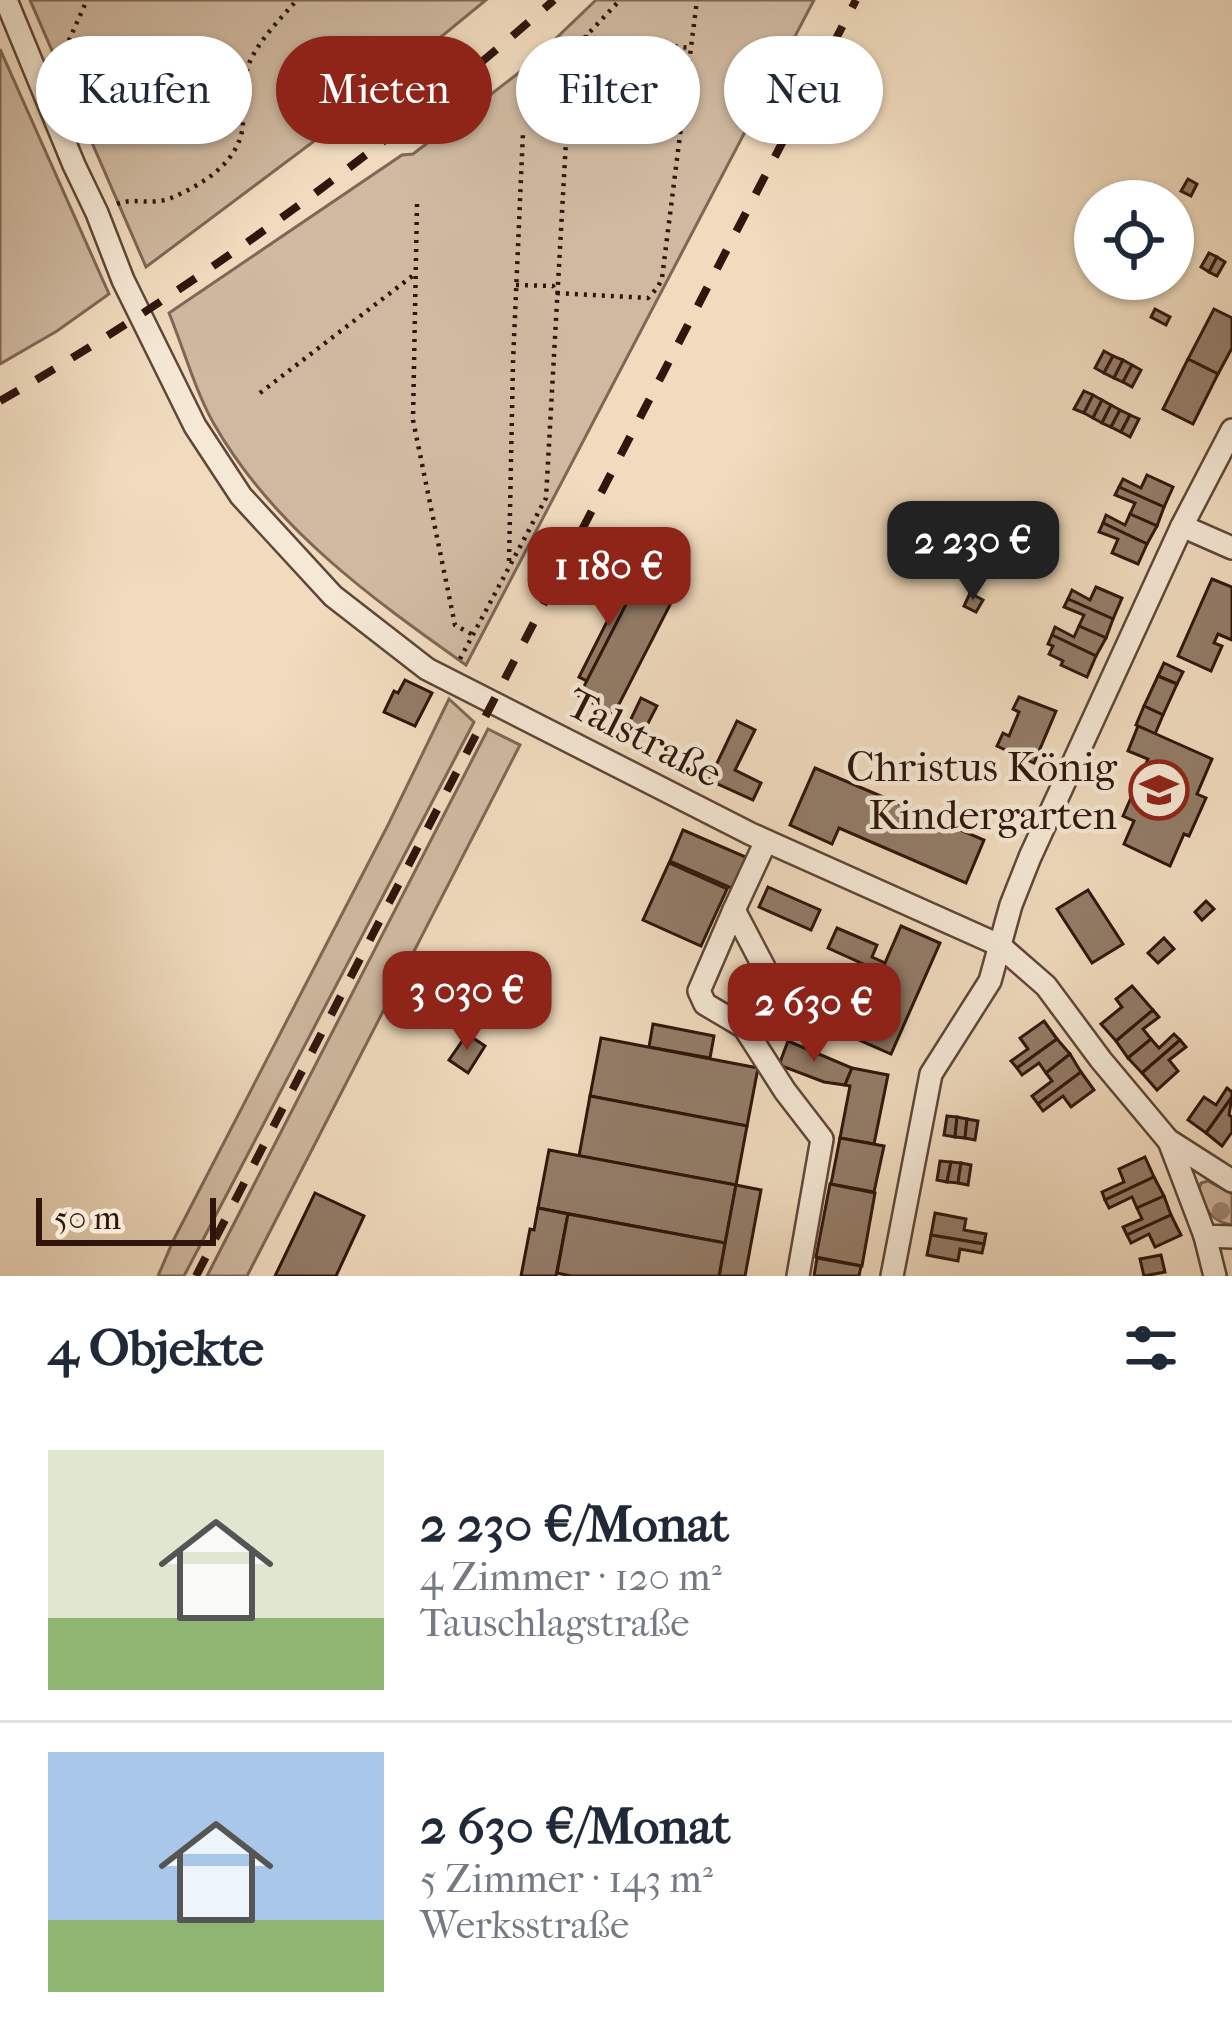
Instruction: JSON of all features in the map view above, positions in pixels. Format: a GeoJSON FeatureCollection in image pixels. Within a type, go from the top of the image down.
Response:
{"type":"FeatureCollection","features":[{"type":"Feature","properties":{"kind":"street","name":"Talstraße"},"geometry":{"type":"LineString","coordinates":[[5,0],[123,280],[195,427],[242,496],[333,596],[449,680],[766,841],[999,944],[1046,986],[1168,1140],[1232,1181]]}},
{"type":"Feature","properties":{"kind":"street"},"geometry":{"type":"LineString","coordinates":[[892,1276],[931,1074],[990,980],[1030,857],[1182,526],[1232,430]]}},
{"type":"Feature","properties":{"kind":"street"},"geometry":{"type":"LineString","coordinates":[[1182,526],[1232,548]]}},
{"type":"Feature","properties":{"kind":"street"},"geometry":{"type":"LineString","coordinates":[[766,841],[699,991],[704,1004],[744,1027],[822,1138],[798,1276]]}},
{"type":"Feature","properties":{"kind":"street"},"geometry":{"type":"LineString","coordinates":[[734,910],[766,971],[765,985],[744,1027]]}},
{"type":"Feature","properties":{"kind":"street","name":"Talstraße"},"geometry":{"type":"LineString","coordinates":[[1168,1140],[1205,1236],[1215,1276]]}},
{"type":"Feature","properties":{"kind":"street"},"geometry":{"type":"LineString","coordinates":[[1205,1236],[1232,1237]]}},
{"type":"Feature","properties":{"kind":"path"},"geometry":{"type":"LineString","coordinates":[[34,69],[65,49],[87,0]]}},
{"type":"Feature","properties":{"kind":"path"},"geometry":{"type":"LineString","coordinates":[[97,213],[124,200],[149,204],[173,198],[217,171],[234,154],[242,138],[242,99],[251,59],[297,0]]}},
{"type":"Feature","properties":{"kind":"path"},"geometry":{"type":"LineString","coordinates":[[587,36],[620,0]]}},
{"type":"Feature","properties":{"kind":"path"},"geometry":{"type":"LineString","coordinates":[[692,36],[697,0]]}},
{"type":"Feature","properties":{"kind":"path"},"geometry":{"type":"LineString","coordinates":[[509,567],[522,144]]}},
{"type":"Feature","properties":{"kind":"path"},"geometry":{"type":"LineString","coordinates":[[449,680],[546,498],[566,144]]}},
{"type":"Feature","properties":{"kind":"path"},"geometry":{"type":"LineString","coordinates":[[557,293],[648,298],[658,287],[679,144]]}},
{"type":"Feature","properties":{"kind":"path"},"geometry":{"type":"LineString","coordinates":[[416,204],[413,420],[455,625],[473,635]]}},
{"type":"Feature","properties":{"kind":"path"},"geometry":{"type":"LineString","coordinates":[[260,394],[415,274]]}},
{"type":"Feature","properties":{"kind":"path"},"geometry":{"type":"LineString","coordinates":[[516,285],[553,286],[557,293]]}},
{"type":"Feature","properties":{"kind":"shaded area"},"geometry":{"type":"Polygon","coordinates":[[[30,0],[486,0],[442,36],[276,36],[276,144],[310,144],[146,267],[93,144],[252,144],[252,36],[46,36],[30,0]]]}},
{"type":"Feature","properties":{"kind":"shaded area"},"geometry":{"type":"Polygon","coordinates":[[[596,0],[814,0],[795,36],[724,36],[724,144],[739,144],[466,665],[326,558],[265,496],[207,412],[169,313],[402,155],[413,154],[426,144],[492,144],[492,93],[516,75],[516,144],[700,144],[700,36],[558,36],[596,0]]]}},
{"type":"Feature","properties":{"kind":"shaded area"},"geometry":{"type":"Polygon","coordinates":[[[0,49],[36,130],[36,144],[42,144],[109,294],[0,364],[0,49]]]}},
{"type":"Feature","properties":{"kind":"shaded area"},"geometry":{"type":"Polygon","coordinates":[[[449,699],[474,722],[184,1276],[158,1276],[173,1241],[449,699]]]}},
{"type":"Feature","properties":{"kind":"shaded area"},"geometry":{"type":"Polygon","coordinates":[[[488,729],[520,745],[247,1276],[207,1276],[488,729]]]}},
{"type":"Feature","properties":{"kind":"shaded area"},"geometry":{"type":"Polygon","coordinates":[[[1208,1181],[1232,1194],[1232,1225],[1219,1221],[1206,1208],[1199,1190],[1208,1181]]]}},
{"type":"Feature","properties":{"kind":"building"},"geometry":{"type":"Polygon","coordinates":[[[1209,253],[1217,257],[1209,272],[1201,267],[1209,253]]]}},
{"type":"Feature","properties":{"kind":"building"},"geometry":{"type":"Polygon","coordinates":[[[1217,257],[1225,262],[1217,276],[1209,272],[1217,257]]]}},
{"type":"Feature","properties":{"kind":"building"},"geometry":{"type":"Polygon","coordinates":[[[1155,309],[1170,317],[1166,325],[1151,317],[1155,309]]]}},
{"type":"Feature","properties":{"kind":"building"},"geometry":{"type":"Polygon","coordinates":[[[1214,309],[1232,318],[1232,348],[1218,374],[1188,359],[1214,309]]]}},
{"type":"Feature","properties":{"kind":"building"},"geometry":{"type":"Polygon","coordinates":[[[1104,351],[1113,356],[1104,373],[1095,368],[1104,351]]]}},
{"type":"Feature","properties":{"kind":"building"},"geometry":{"type":"Polygon","coordinates":[[[1113,356],[1123,360],[1114,378],[1104,373],[1113,356]]]}},
{"type":"Feature","properties":{"kind":"building"},"geometry":{"type":"Polygon","coordinates":[[[1188,359],[1218,374],[1193,424],[1163,409],[1188,359]]]}},
{"type":"Feature","properties":{"kind":"building"},"geometry":{"type":"Polygon","coordinates":[[[1123,360],[1132,365],[1123,382],[1114,378],[1123,360]]]}},
{"type":"Feature","properties":{"kind":"building"},"geometry":{"type":"Polygon","coordinates":[[[1132,365],[1141,370],[1132,387],[1123,382],[1132,365]]]}},
{"type":"Feature","properties":{"kind":"building"},"geometry":{"type":"Polygon","coordinates":[[[1084,391],[1093,395],[1084,413],[1074,409],[1084,391]]]}},
{"type":"Feature","properties":{"kind":"building"},"geometry":{"type":"Polygon","coordinates":[[[1093,395],[1102,400],[1093,418],[1084,413],[1093,395]]]}},
{"type":"Feature","properties":{"kind":"building"},"geometry":{"type":"Polygon","coordinates":[[[1102,400],[1111,405],[1102,423],[1093,418],[1102,400]]]}},
{"type":"Feature","properties":{"kind":"building"},"geometry":{"type":"Polygon","coordinates":[[[1111,405],[1120,410],[1111,427],[1102,423],[1111,405]]]}},
{"type":"Feature","properties":{"kind":"building"},"geometry":{"type":"Polygon","coordinates":[[[1120,410],[1130,415],[1121,432],[1111,427],[1120,410]]]}},
{"type":"Feature","properties":{"kind":"building"},"geometry":{"type":"Polygon","coordinates":[[[1130,415],[1139,419],[1130,437],[1121,432],[1130,415]]]}},
{"type":"Feature","properties":{"kind":"building"},"geometry":{"type":"Polygon","coordinates":[[[1147,475],[1173,487],[1164,507],[1119,487],[1123,479],[1141,488],[1147,475]]]}},
{"type":"Feature","properties":{"kind":"building"},"geometry":{"type":"Polygon","coordinates":[[[1119,487],[1164,507],[1157,526],[1130,514],[1135,503],[1115,495],[1119,487]]]}},
{"type":"Feature","properties":{"kind":"building"},"geometry":{"type":"Polygon","coordinates":[[[1130,514],[1157,526],[1147,544],[1103,523],[1106,515],[1125,525],[1130,514]]]}},
{"type":"Feature","properties":{"kind":"building"},"geometry":{"type":"Polygon","coordinates":[[[1103,523],[1147,544],[1138,564],[1112,553],[1118,539],[1099,532],[1103,523]]]}},
{"type":"Feature","properties":{"kind":"building"},"geometry":{"type":"Polygon","coordinates":[[[629,578],[638,582],[587,681],[579,677],[629,578]]]}},
{"type":"Feature","properties":{"kind":"building"},"geometry":{"type":"Polygon","coordinates":[[[1212,579],[1232,587],[1232,640],[1218,634],[1214,643],[1222,646],[1211,671],[1178,656],[1212,579]]]}},
{"type":"Feature","properties":{"kind":"building"},"geometry":{"type":"Polygon","coordinates":[[[638,581],[673,599],[614,714],[579,696],[638,581]]]}},
{"type":"Feature","properties":{"kind":"building"},"geometry":{"type":"Polygon","coordinates":[[[1096,587],[1122,598],[1113,619],[1068,599],[1072,590],[1090,600],[1096,587]]]}},
{"type":"Feature","properties":{"kind":"building"},"geometry":{"type":"Polygon","coordinates":[[[970,593],[983,600],[976,612],[964,606],[970,593]]]}},
{"type":"Feature","properties":{"kind":"building"},"geometry":{"type":"Polygon","coordinates":[[[1068,599],[1113,619],[1106,638],[1079,626],[1084,615],[1064,607],[1068,599]]]}},
{"type":"Feature","properties":{"kind":"building"},"geometry":{"type":"Polygon","coordinates":[[[1079,626],[1106,638],[1096,656],[1052,635],[1055,627],[1074,637],[1079,626]]]}},
{"type":"Feature","properties":{"kind":"building"},"geometry":{"type":"Polygon","coordinates":[[[1052,635],[1096,656],[1087,677],[1049,654],[1052,635]]]}},
{"type":"Feature","properties":{"kind":"building"},"geometry":{"type":"Polygon","coordinates":[[[1164,663],[1183,672],[1177,684],[1158,676],[1164,663]]]}},
{"type":"Feature","properties":{"kind":"building"},"geometry":{"type":"Polygon","coordinates":[[[1158,676],[1177,684],[1163,715],[1144,706],[1158,676]]]}},
{"type":"Feature","properties":{"kind":"building"},"geometry":{"type":"Polygon","coordinates":[[[405,680],[432,693],[415,726],[384,712],[405,680]]]}},
{"type":"Feature","properties":{"kind":"building"},"geometry":{"type":"Polygon","coordinates":[[[1019,697],[1056,711],[1034,763],[997,746],[1003,733],[1009,736],[1019,712],[1013,709],[1019,697]]]}},
{"type":"Feature","properties":{"kind":"building"},"geometry":{"type":"Polygon","coordinates":[[[641,698],[657,706],[643,733],[628,725],[641,698]]]}},
{"type":"Feature","properties":{"kind":"building"},"geometry":{"type":"Polygon","coordinates":[[[1144,706],[1163,715],[1155,734],[1136,725],[1144,706]]]}},
{"type":"Feature","properties":{"kind":"building"},"geometry":{"type":"Polygon","coordinates":[[[737,721],[755,730],[735,770],[761,783],[753,800],[709,780],[737,721]]]}},
{"type":"Feature","properties":{"kind":"building"},"geometry":{"type":"Polygon","coordinates":[[[1138,726],[1212,759],[1197,794],[1206,798],[1170,866],[1124,844],[1134,821],[1123,816],[1148,759],[1128,751],[1138,726]]]}},
{"type":"Feature","properties":{"kind":"building"},"geometry":{"type":"Polygon","coordinates":[[[815,768],[984,840],[966,883],[839,828],[832,844],[790,825],[815,768]]]}},
{"type":"Feature","properties":{"kind":"building"},"geometry":{"type":"Polygon","coordinates":[[[683,830],[748,858],[734,889],[670,861],[683,830]]]}},
{"type":"Feature","properties":{"kind":"building"},"geometry":{"type":"Polygon","coordinates":[[[669,863],[727,889],[701,946],[643,920],[669,863]]]}},
{"type":"Feature","properties":{"kind":"building"},"geometry":{"type":"Polygon","coordinates":[[[768,887],[820,910],[811,930],[759,907],[768,887]]]}},
{"type":"Feature","properties":{"kind":"building"},"geometry":{"type":"Polygon","coordinates":[[[1088,890],[1123,944],[1092,963],[1057,909],[1088,890]]]}},
{"type":"Feature","properties":{"kind":"building"},"geometry":{"type":"Polygon","coordinates":[[[1206,901],[1214,909],[1202,920],[1195,912],[1206,901]]]}},
{"type":"Feature","properties":{"kind":"building"},"geometry":{"type":"Polygon","coordinates":[[[901,926],[940,943],[891,1054],[809,1018],[826,981],[869,1000],[901,926]]]}},
{"type":"Feature","properties":{"kind":"building"},"geometry":{"type":"Polygon","coordinates":[[[837,928],[877,945],[872,957],[885,963],[881,972],[828,948],[837,928]]]}},
{"type":"Feature","properties":{"kind":"building"},"geometry":{"type":"Polygon","coordinates":[[[1164,938],[1174,949],[1158,963],[1148,953],[1164,938]]]}},
{"type":"Feature","properties":{"kind":"building"},"geometry":{"type":"Polygon","coordinates":[[[1132,986],[1153,1010],[1116,1041],[1101,1024],[1122,1007],[1116,999],[1132,986]]]}},
{"type":"Feature","properties":{"kind":"building"},"geometry":{"type":"Polygon","coordinates":[[[1153,1010],[1159,1017],[1143,1029],[1151,1039],[1128,1058],[1116,1041],[1153,1010]]]}},
{"type":"Feature","properties":{"kind":"building"},"geometry":{"type":"Polygon","coordinates":[[[1044,1021],[1057,1039],[1017,1068],[1011,1061],[1028,1049],[1020,1038],[1044,1021]]]}},
{"type":"Feature","properties":{"kind":"building"},"geometry":{"type":"Polygon","coordinates":[[[653,1024],[714,1036],[710,1058],[649,1047],[653,1024]]]}},
{"type":"Feature","properties":{"kind":"building"},"geometry":{"type":"Polygon","coordinates":[[[467,1034],[485,1046],[468,1073],[449,1060],[467,1034]]]}},
{"type":"Feature","properties":{"kind":"building"},"geometry":{"type":"Polygon","coordinates":[[[1174,1034],[1180,1040],[1142,1073],[1128,1058],[1151,1039],[1159,1048],[1174,1034]]]}},
{"type":"Feature","properties":{"kind":"building"},"geometry":{"type":"Polygon","coordinates":[[[601,1038],[758,1068],[747,1126],[590,1096],[601,1038]]]}},
{"type":"Feature","properties":{"kind":"building"},"geometry":{"type":"Polygon","coordinates":[[[1057,1039],[1070,1054],[1046,1073],[1039,1063],[1022,1075],[1017,1068],[1057,1039]]]}},
{"type":"Feature","properties":{"kind":"building"},"geometry":{"type":"Polygon","coordinates":[[[1180,1040],[1186,1047],[1169,1060],[1178,1071],[1157,1090],[1142,1073],[1180,1040]]]}},
{"type":"Feature","properties":{"kind":"building"},"geometry":{"type":"Polygon","coordinates":[[[788,1041],[852,1068],[845,1085],[779,1065],[788,1041]]]}},
{"type":"Feature","properties":{"kind":"building"},"geometry":{"type":"Polygon","coordinates":[[[1070,1054],[1081,1072],[1038,1104],[1032,1096],[1052,1081],[1046,1073],[1070,1054]]]}},
{"type":"Feature","properties":{"kind":"building"},"geometry":{"type":"Polygon","coordinates":[[[852,1068],[888,1075],[874,1144],[840,1138],[850,1086],[845,1085],[852,1068]]]}},
{"type":"Feature","properties":{"kind":"building"},"geometry":{"type":"Polygon","coordinates":[[[1081,1072],[1094,1090],[1071,1107],[1063,1096],[1043,1111],[1038,1104],[1081,1072]]]}},
{"type":"Feature","properties":{"kind":"building"},"geometry":{"type":"Polygon","coordinates":[[[1227,1088],[1232,1097],[1206,1133],[1188,1120],[1204,1097],[1216,1105],[1227,1088]]]}},
{"type":"Feature","properties":{"kind":"building"},"geometry":{"type":"Polygon","coordinates":[[[590,1096],[747,1126],[736,1185],[579,1156],[590,1096]]]}},
{"type":"Feature","properties":{"kind":"building"},"geometry":{"type":"Polygon","coordinates":[[[1232,1097],[1232,1132],[1222,1146],[1206,1133],[1232,1097]]]}},
{"type":"Feature","properties":{"kind":"building"},"geometry":{"type":"Polygon","coordinates":[[[947,1116],[957,1117],[955,1137],[944,1135],[947,1116]]]}},
{"type":"Feature","properties":{"kind":"building"},"geometry":{"type":"Polygon","coordinates":[[[957,1117],[967,1119],[965,1138],[955,1137],[957,1117]]]}},
{"type":"Feature","properties":{"kind":"building"},"geometry":{"type":"Polygon","coordinates":[[[967,1119],[978,1121],[975,1140],[965,1138],[967,1119]]]}},
{"type":"Feature","properties":{"kind":"building"},"geometry":{"type":"Polygon","coordinates":[[[840,1138],[884,1146],[874,1192],[831,1184],[840,1138]]]}},
{"type":"Feature","properties":{"kind":"building"},"geometry":{"type":"Polygon","coordinates":[[[549,1150],[736,1185],[725,1243],[538,1208],[549,1150]]]}},
{"type":"Feature","properties":{"kind":"building"},"geometry":{"type":"Polygon","coordinates":[[[1145,1157],[1154,1177],[1105,1200],[1102,1192],[1124,1182],[1119,1169],[1145,1157]]]}},
{"type":"Feature","properties":{"kind":"building"},"geometry":{"type":"Polygon","coordinates":[[[940,1161],[951,1162],[947,1182],[937,1180],[940,1161]]]}},
{"type":"Feature","properties":{"kind":"building"},"geometry":{"type":"Polygon","coordinates":[[[951,1162],[961,1163],[958,1183],[947,1182],[951,1162]]]}},
{"type":"Feature","properties":{"kind":"building"},"geometry":{"type":"Polygon","coordinates":[[[961,1163],[971,1165],[968,1185],[958,1183],[961,1163]]]}},
{"type":"Feature","properties":{"kind":"building"},"geometry":{"type":"Polygon","coordinates":[[[1154,1177],[1164,1196],[1137,1208],[1132,1197],[1109,1208],[1105,1200],[1154,1177]]]}},
{"type":"Feature","properties":{"kind":"building"},"geometry":{"type":"Polygon","coordinates":[[[830,1184],[875,1193],[862,1266],[816,1257],[830,1184]]]}},
{"type":"Feature","properties":{"kind":"building"},"geometry":{"type":"Polygon","coordinates":[[[736,1185],[761,1190],[745,1276],[719,1276],[736,1185]]]}},
{"type":"Feature","properties":{"kind":"building"},"geometry":{"type":"Polygon","coordinates":[[[315,1193],[364,1216],[336,1276],[275,1276],[315,1193]]]}},
{"type":"Feature","properties":{"kind":"building"},"geometry":{"type":"Polygon","coordinates":[[[1164,1196],[1171,1215],[1127,1235],[1123,1227],[1142,1219],[1137,1208],[1164,1196]]]}},
{"type":"Feature","properties":{"kind":"building"},"geometry":{"type":"Polygon","coordinates":[[[538,1208],[568,1214],[556,1276],[521,1276],[538,1208]]]}},
{"type":"Feature","properties":{"kind":"building"},"geometry":{"type":"Polygon","coordinates":[[[935,1213],[966,1219],[964,1230],[986,1234],[984,1244],[931,1235],[935,1213]]]}},
{"type":"Feature","properties":{"kind":"building"},"geometry":{"type":"Polygon","coordinates":[[[568,1214],[725,1243],[719,1276],[557,1273],[568,1214]]]}},
{"type":"Feature","properties":{"kind":"building"},"geometry":{"type":"Polygon","coordinates":[[[1171,1215],[1181,1235],[1155,1247],[1149,1234],[1131,1243],[1127,1235],[1171,1215]]]}},
{"type":"Feature","properties":{"kind":"building"},"geometry":{"type":"Polygon","coordinates":[[[931,1235],[984,1244],[982,1253],[960,1249],[958,1261],[927,1255],[931,1235]]]}},
{"type":"Feature","properties":{"kind":"building"},"geometry":{"type":"Polygon","coordinates":[[[1161,1255],[1165,1272],[1144,1276],[1140,1259],[1161,1255]]]}},
{"type":"Feature","properties":{"kind":"building"},"geometry":{"type":"Polygon","coordinates":[[[817,1258],[861,1266],[859,1276],[814,1276],[817,1258]]]}},
{"type":"Feature","properties":{"kind":"railway"},"geometry":{"type":"LineString","coordinates":[[0,401],[146,311],[287,214],[423,110],[554,0]]}},
{"type":"Feature","properties":{"kind":"railway"},"geometry":{"type":"LineString","coordinates":[[196,1276],[856,0]]}},
{"type":"Feature","properties":{"kind":"place","name":"Christus König Kindergarten"},"geometry":{"type":"Point","coordinates":[1159,790]}}]}
